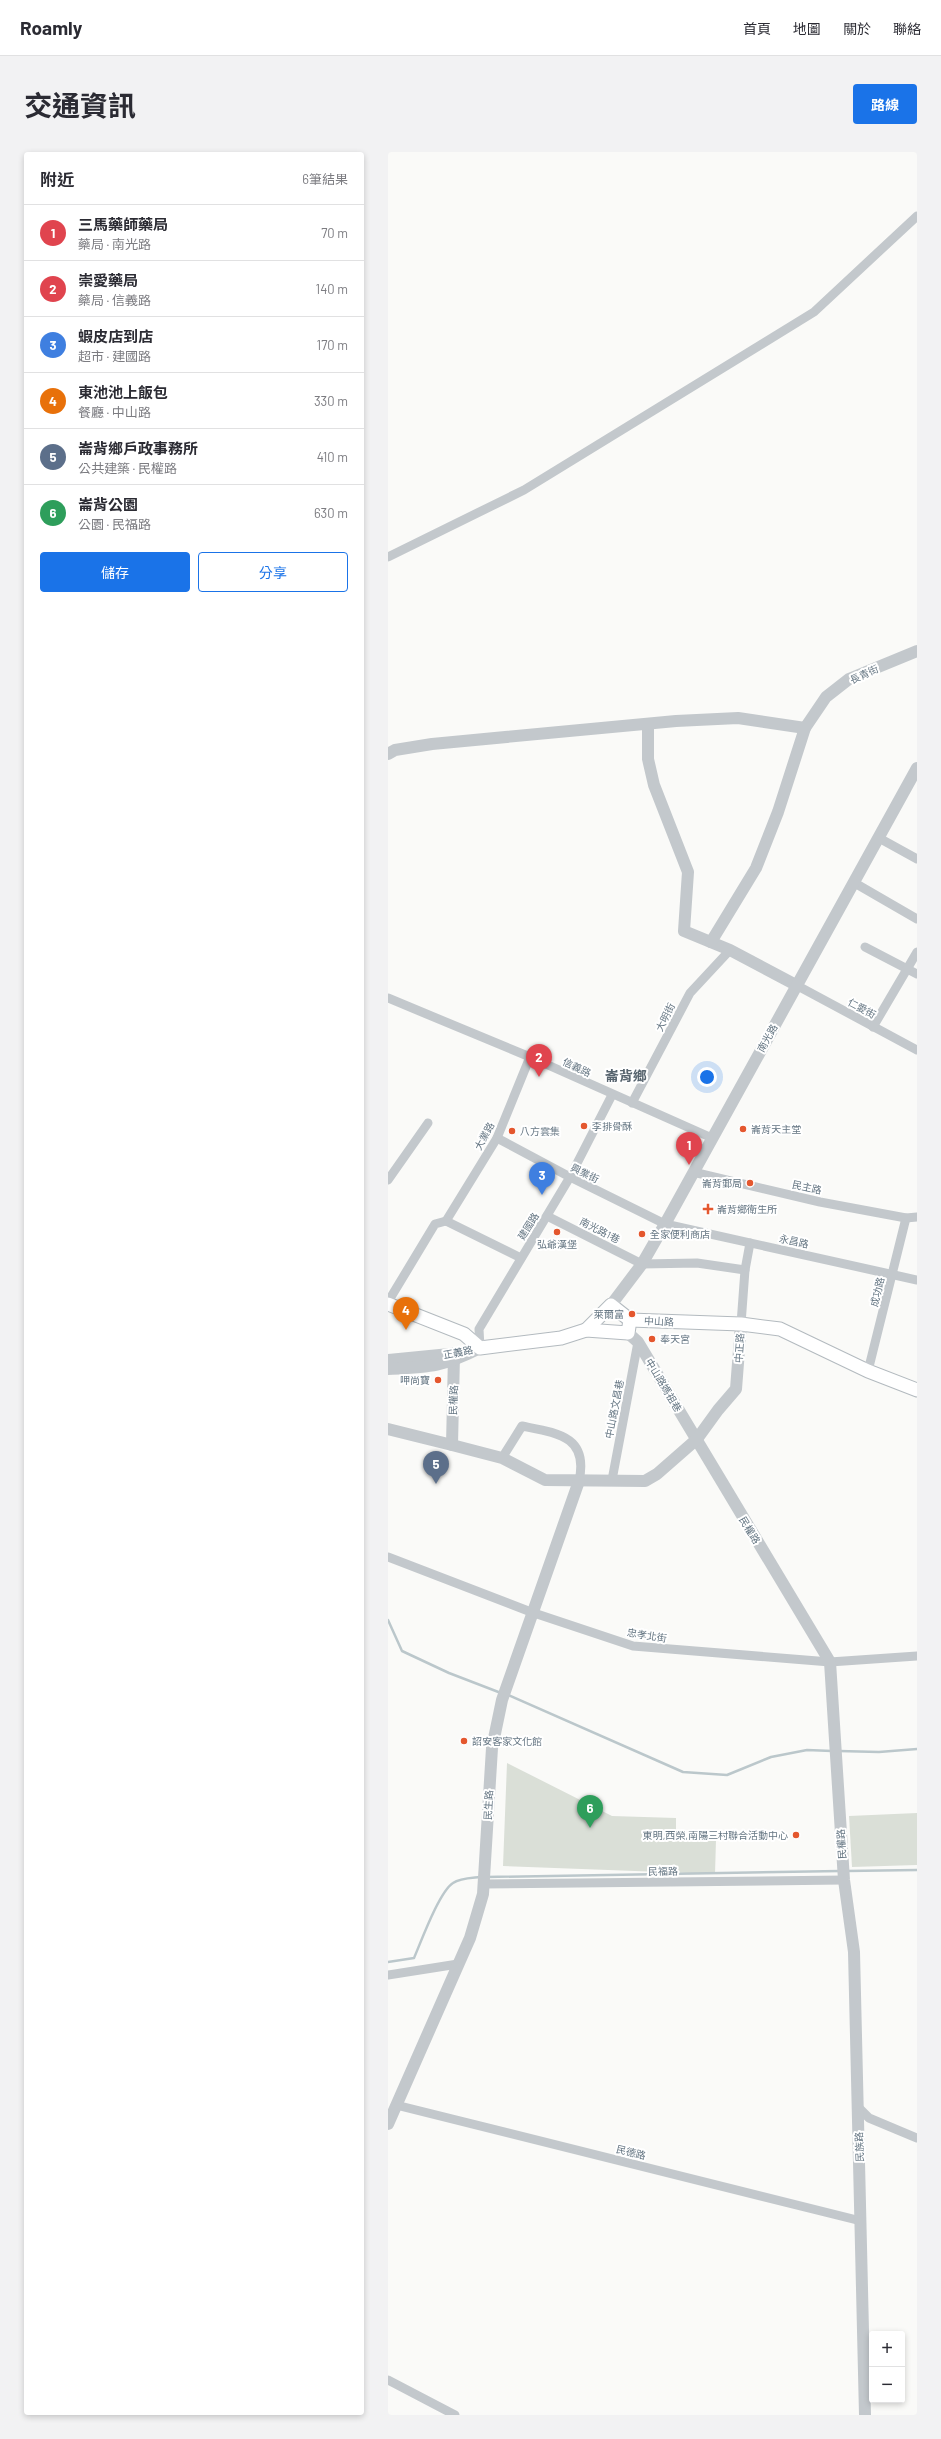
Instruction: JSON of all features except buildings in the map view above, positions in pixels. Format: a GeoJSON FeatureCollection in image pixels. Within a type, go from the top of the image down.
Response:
{"type":"FeatureCollection","features":[{"type":"Feature","properties":{"kind":"main road"},"geometry":{"type":"LineString","coordinates":[[388,1303],[464,1334],[480,1348],[561,1338],[586,1330],[628,1333]]}},
{"type":"Feature","properties":{"kind":"main road"},"geometry":{"type":"LineString","coordinates":[[586,1330],[611,1305],[630,1320]]}},
{"type":"Feature","properties":{"kind":"main road","name":"中山路"},"geometry":{"type":"LineString","coordinates":[[628,1333],[630,1320],[740,1324],[780,1329],[868,1371],[917,1390]]}},
{"type":"Feature","properties":{"kind":"street"},"geometry":{"type":"LineString","coordinates":[[388,557],[524,490],[814,312],[917,216]]}},
{"type":"Feature","properties":{"kind":"street","name":"長青街"},"geometry":{"type":"LineString","coordinates":[[711,942],[756,868],[778,812],[805,728],[826,697],[849,679],[917,651]]}},
{"type":"Feature","properties":{"kind":"street"},"geometry":{"type":"LineString","coordinates":[[388,754],[395,750],[432,744],[648,724],[676,720],[738,718],[805,728]]}},
{"type":"Feature","properties":{"kind":"street"},"geometry":{"type":"LineString","coordinates":[[648,724],[648,759],[654,785],[688,872],[684,931],[730,950],[796,986]]}},
{"type":"Feature","properties":{"kind":"street","name":"南光路"},"geometry":{"type":"LineString","coordinates":[[611,1305],[642,1264],[665,1224],[917,768]]}},
{"type":"Feature","properties":{"kind":"street"},"geometry":{"type":"LineString","coordinates":[[879,838],[917,859]]}},
{"type":"Feature","properties":{"kind":"street"},"geometry":{"type":"LineString","coordinates":[[853,882],[917,919]]}},
{"type":"Feature","properties":{"kind":"street"},"geometry":{"type":"LineString","coordinates":[[865,947],[917,974]]}},
{"type":"Feature","properties":{"kind":"street","name":"大明街"},"geometry":{"type":"LineString","coordinates":[[632,1103],[690,993],[730,950]]}},
{"type":"Feature","properties":{"kind":"street"},"geometry":{"type":"LineString","coordinates":[[873,1027],[917,952]]}},
{"type":"Feature","properties":{"kind":"street","name":"仁愛街"},"geometry":{"type":"LineString","coordinates":[[796,986],[917,1050]]}},
{"type":"Feature","properties":{"kind":"street","name":"信義路"},"geometry":{"type":"LineString","coordinates":[[388,998],[530,1057],[612,1095],[712,1138]]}},
{"type":"Feature","properties":{"kind":"street","name":"大業路"},"geometry":{"type":"LineString","coordinates":[[446,1221],[497,1138],[530,1057]]}},
{"type":"Feature","properties":{"kind":"street","name":"建國路"},"geometry":{"type":"LineString","coordinates":[[480,1348],[479,1329],[570,1178],[612,1095]]}},
{"type":"Feature","properties":{"kind":"street"},"geometry":{"type":"LineString","coordinates":[[388,1180],[428,1123]]}},
{"type":"Feature","properties":{"kind":"street","name":"興業街"},"geometry":{"type":"LineString","coordinates":[[497,1138],[570,1178],[665,1224]]}},
{"type":"Feature","properties":{"kind":"street","name":"民主路"},"geometry":{"type":"LineString","coordinates":[[693,1172],[820,1202],[906,1218],[917,1217]]}},
{"type":"Feature","properties":{"kind":"street","name":"南光路1巷"},"geometry":{"type":"LineString","coordinates":[[547,1216],[642,1264]]}},
{"type":"Feature","properties":{"kind":"street","name":"成功路"},"geometry":{"type":"LineString","coordinates":[[868,1371],[906,1218]]}},
{"type":"Feature","properties":{"kind":"street"},"geometry":{"type":"LineString","coordinates":[[388,1303],[435,1224],[446,1221],[521,1258]]}},
{"type":"Feature","properties":{"kind":"street","name":"永昌路"},"geometry":{"type":"LineString","coordinates":[[665,1224],[917,1280]]}},
{"type":"Feature","properties":{"kind":"street","name":"中正路"},"geometry":{"type":"LineString","coordinates":[[697,1439],[718,1410],[736,1390],[745,1270],[750,1243]]}},
{"type":"Feature","properties":{"kind":"street"},"geometry":{"type":"LineString","coordinates":[[642,1264],[697,1263],[745,1270]]}},
{"type":"Feature","properties":{"kind":"street","name":"中山路媽祖巷"},"geometry":{"type":"LineString","coordinates":[[628,1333],[638,1342],[697,1439]]}},
{"type":"Feature","properties":{"kind":"street","name":"中山路文昌巷"},"geometry":{"type":"LineString","coordinates":[[612,1480],[638,1342]]}},
{"type":"Feature","properties":{"kind":"street","name":"正義路"},"geometry":{"type":"LineString","coordinates":[[388,1369],[436,1367],[480,1348]]}},
{"type":"Feature","properties":{"kind":"street","name":"正義路"},"geometry":{"type":"LineString","coordinates":[[388,1360],[454,1358]]}},
{"type":"Feature","properties":{"kind":"street","name":"民權路"},"geometry":{"type":"LineString","coordinates":[[452,1445],[454,1358]]}},
{"type":"Feature","properties":{"kind":"street"},"geometry":{"type":"LineString","coordinates":[[502,1458],[522,1426],[556,1432],[570,1439],[582,1464],[579,1481]]}},
{"type":"Feature","properties":{"kind":"street"},"geometry":{"type":"LineString","coordinates":[[388,1429],[502,1458],[545,1480],[645,1481],[657,1474],[697,1439]]}},
{"type":"Feature","properties":{"kind":"street","name":"民權路"},"geometry":{"type":"LineString","coordinates":[[697,1439],[830,1662],[844,1880]]}},
{"type":"Feature","properties":{"kind":"street","name":"民生路"},"geometry":{"type":"LineString","coordinates":[[388,2124],[470,1938],[484,1884],[492,1748],[502,1700],[531,1612],[579,1481]]}},
{"type":"Feature","properties":{"kind":"street","name":"忠孝北街"},"geometry":{"type":"LineString","coordinates":[[388,1557],[531,1612],[633,1646],[830,1662],[917,1656]]}},
{"type":"Feature","properties":{"kind":"street","name":"民福路"},"geometry":{"type":"LineString","coordinates":[[484,1884],[844,1880]]}},
{"type":"Feature","properties":{"kind":"street","name":"民族路"},"geometry":{"type":"LineString","coordinates":[[844,1880],[854,1952],[865,2415]]}},
{"type":"Feature","properties":{"kind":"street"},"geometry":{"type":"LineString","coordinates":[[388,1975],[458,1964]]}},
{"type":"Feature","properties":{"kind":"street","name":"民德路"},"geometry":{"type":"LineString","coordinates":[[396,2105],[861,2221]]}},
{"type":"Feature","properties":{"kind":"street"},"geometry":{"type":"LineString","coordinates":[[858,2107],[869,2118],[917,2138]]}},
{"type":"Feature","properties":{"kind":"street"},"geometry":{"type":"LineString","coordinates":[[388,2380],[455,2415]]}},
{"type":"Feature","properties":{"kind":"shaded area"},"geometry":{"type":"Polygon","coordinates":[[[507,1763],[612,1816],[676,1818],[676,1839],[716,1840],[715,1874],[503,1866],[507,1763]]]}},
{"type":"Feature","properties":{"kind":"shaded area"},"geometry":{"type":"Polygon","coordinates":[[[917,1813],[917,1865],[852,1867],[849,1816],[917,1813]]]}},
{"type":"Feature","properties":{"kind":"waterway"},"geometry":{"type":"LineString","coordinates":[[388,1620],[402,1651],[449,1673],[501,1693]]}},
{"type":"Feature","properties":{"kind":"waterway"},"geometry":{"type":"LineString","coordinates":[[508,1695],[683,1772],[727,1775],[771,1757],[807,1750],[832,1751]]}},
{"type":"Feature","properties":{"kind":"waterway"},"geometry":{"type":"LineString","coordinates":[[839,1751],[879,1752],[917,1749]]}},
{"type":"Feature","properties":{"kind":"waterway"},"geometry":{"type":"LineString","coordinates":[[847,1871],[917,1870]]}},
{"type":"Feature","properties":{"kind":"waterway"},"geometry":{"type":"LineString","coordinates":[[487,1877],[840,1871]]}},
{"type":"Feature","properties":{"kind":"waterway"},"geometry":{"type":"LineString","coordinates":[[388,1962],[414,1958],[436,1906],[448,1888],[459,1880],[480,1877]]}},
{"type":"Feature","properties":{"kind":"place","name":"崇愛藥局"},"geometry":{"type":"Point","coordinates":[539,1077]}},
{"type":"Feature","properties":{"kind":"place","name":"李排骨酥"},"geometry":{"type":"Point","coordinates":[584,1126]}},
{"type":"Feature","properties":{"kind":"place","name":"崙背天主堂"},"geometry":{"type":"Point","coordinates":[743,1129]}},
{"type":"Feature","properties":{"kind":"place","name":"八方雲集"},"geometry":{"type":"Point","coordinates":[512,1131]}},
{"type":"Feature","properties":{"kind":"place","name":"三馬藥師藥局"},"geometry":{"type":"Point","coordinates":[689,1165]}},
{"type":"Feature","properties":{"kind":"place","name":"崙背郵局"},"geometry":{"type":"Point","coordinates":[750,1183]}},
{"type":"Feature","properties":{"kind":"place","name":"蝦皮店到店"},"geometry":{"type":"Point","coordinates":[542,1195]}},
{"type":"Feature","properties":{"kind":"place","name":"崙背鄉衛生所"},"geometry":{"type":"Point","coordinates":[708,1209]}},
{"type":"Feature","properties":{"kind":"place","name":"弘爺漢堡"},"geometry":{"type":"Point","coordinates":[557,1232]}},
{"type":"Feature","properties":{"kind":"place","name":"全家便利商店"},"geometry":{"type":"Point","coordinates":[642,1234]}},
{"type":"Feature","properties":{"kind":"place","name":"萊爾富"},"geometry":{"type":"Point","coordinates":[632,1314]}},
{"type":"Feature","properties":{"kind":"place","name":"東池池上飯包"},"geometry":{"type":"Point","coordinates":[406,1330]}},
{"type":"Feature","properties":{"kind":"place","name":"奉天宮"},"geometry":{"type":"Point","coordinates":[652,1339]}},
{"type":"Feature","properties":{"kind":"place","name":"呷尚寶"},"geometry":{"type":"Point","coordinates":[438,1380]}},
{"type":"Feature","properties":{"kind":"place","name":"崙背鄉戶政事務所"},"geometry":{"type":"Point","coordinates":[436,1484]}},
{"type":"Feature","properties":{"kind":"place","name":"詔安客家文化館"},"geometry":{"type":"Point","coordinates":[464,1741]}},
{"type":"Feature","properties":{"kind":"place","name":"崙背公園"},"geometry":{"type":"Point","coordinates":[590,1828]}},
{"type":"Feature","properties":{"kind":"place","name":"東明,西榮,南陽三村聯合活動中心"},"geometry":{"type":"Point","coordinates":[796,1835]}},
{"type":"Feature","properties":{"kind":"district","name":"崙背鄉"},"geometry":{"type":"Point","coordinates":[626,1076]}}]}
